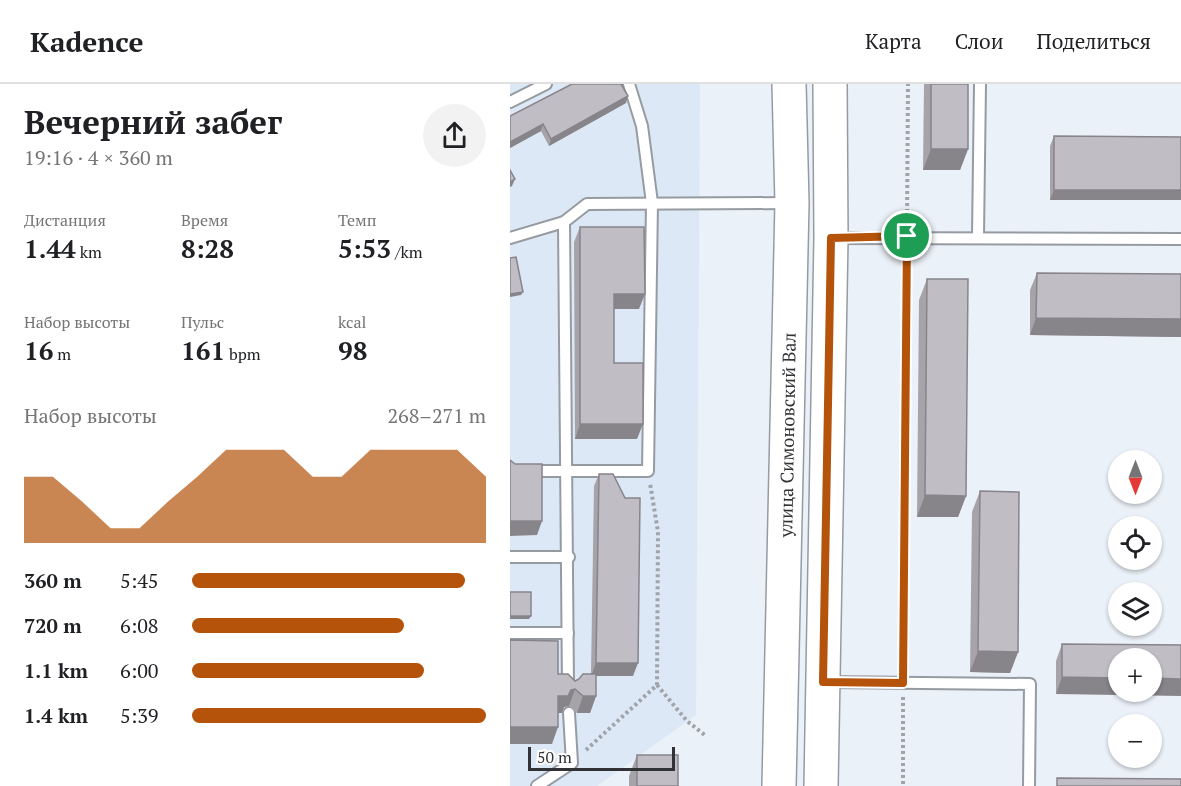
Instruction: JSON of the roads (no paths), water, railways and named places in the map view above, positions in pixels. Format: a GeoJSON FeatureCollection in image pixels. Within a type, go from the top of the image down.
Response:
{"type":"FeatureCollection","features":[{"type":"Feature","properties":{"kind":"main road","name":"улица Симоновский Вал"},"geometry":{"type":"LineString","coordinates":[[779,786],[792,203],[789,84]]}},
{"type":"Feature","properties":{"kind":"main road"},"geometry":{"type":"LineString","coordinates":[[821,786],[831,238],[830,84]]}},
{"type":"Feature","properties":{"kind":"lane"},"geometry":{"type":"LineString","coordinates":[[510,102],[546,84]]}},
{"type":"Feature","properties":{"kind":"lane"},"geometry":{"type":"LineString","coordinates":[[510,471],[648,471],[652,203],[642,126],[629,84]]}},
{"type":"Feature","properties":{"kind":"lane"},"geometry":{"type":"LineString","coordinates":[[978,236],[980,84]]}},
{"type":"Feature","properties":{"kind":"lane"},"geometry":{"type":"LineString","coordinates":[[510,238],[564,222],[587,204],[792,203]]}},
{"type":"Feature","properties":{"kind":"lane"},"geometry":{"type":"LineString","coordinates":[[564,222],[568,471],[568,690]]}},
{"type":"Feature","properties":{"kind":"lane"},"geometry":{"type":"LineString","coordinates":[[831,238],[907,236],[1181,238]]}},
{"type":"Feature","properties":{"kind":"lane"},"geometry":{"type":"LineString","coordinates":[[510,557],[568,557]]}},
{"type":"Feature","properties":{"kind":"lane"},"geometry":{"type":"LineString","coordinates":[[510,633],[568,633]]}},
{"type":"Feature","properties":{"kind":"lane"},"geometry":{"type":"LineString","coordinates":[[823,682],[1030,684],[1029,786]]}},
{"type":"Feature","properties":{"kind":"lane"},"geometry":{"type":"LineString","coordinates":[[537,786],[572,763],[569,713]]}}]}
